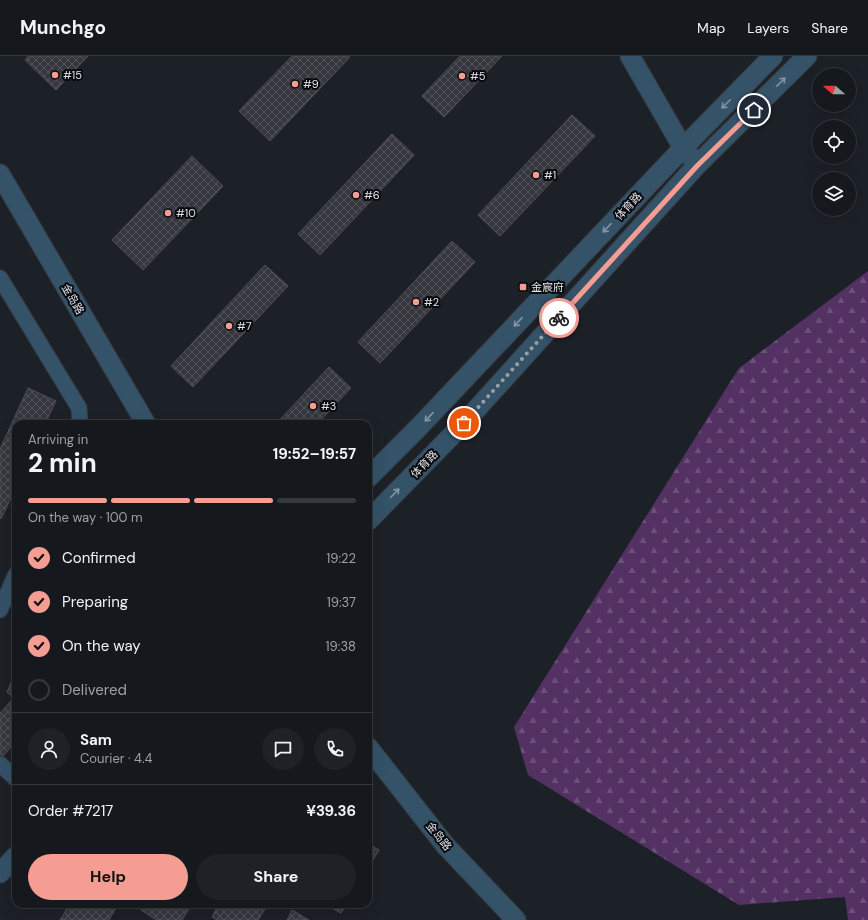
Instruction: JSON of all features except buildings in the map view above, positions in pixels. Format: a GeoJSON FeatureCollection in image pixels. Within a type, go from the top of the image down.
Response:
{"type":"FeatureCollection","features":[{"type":"Feature","properties":{"kind":"street"},"geometry":{"type":"LineString","coordinates":[[630,56],[683,148],[697,166]]}},
{"type":"Feature","properties":{"kind":"street","name":"体育路"},"geometry":{"type":"LineString","coordinates":[[372,474],[417,429],[683,148],[773,56]]}},
{"type":"Feature","properties":{"kind":"street","name":"体育路"},"geometry":{"type":"LineString","coordinates":[[372,517],[464,423],[697,166],[807,56]]}},
{"type":"Feature","properties":{"kind":"street","name":"金岛路"},"geometry":{"type":"LineString","coordinates":[[0,174],[144,420]]}},
{"type":"Feature","properties":{"kind":"street"},"geometry":{"type":"LineString","coordinates":[[0,278],[79,408],[80,420]]}},
{"type":"Feature","properties":{"kind":"street"},"geometry":{"type":"LineString","coordinates":[[0,610],[12,583]]}},
{"type":"Feature","properties":{"kind":"street","name":"金岛路"},"geometry":{"type":"LineString","coordinates":[[372,752],[446,845],[516,920]]}},
{"type":"Feature","properties":{"kind":"street"},"geometry":{"type":"LineString","coordinates":[[0,764],[12,775]]}},
{"type":"Feature","properties":{"kind":"street"},"geometry":{"type":"LineString","coordinates":[[0,873],[12,860]]}},
{"type":"Feature","properties":{"kind":"green space"},"geometry":{"type":"Polygon","coordinates":[[[868,271],[868,920],[848,920],[845,897],[739,905],[528,775],[514,727],[739,368],[868,271]]]}},
{"type":"Feature","properties":{"kind":"way so far"},"geometry":{"type":"LineString","coordinates":[[464,423],[559,318]]}},
{"type":"Feature","properties":{"kind":"place","name":"#15"},"geometry":{"type":"Point","coordinates":[55,75]}},
{"type":"Feature","properties":{"kind":"place","name":"#5"},"geometry":{"type":"Point","coordinates":[462,76]}},
{"type":"Feature","properties":{"kind":"place","name":"#9"},"geometry":{"type":"Point","coordinates":[295,84]}},
{"type":"Feature","properties":{"kind":"place","name":"#1"},"geometry":{"type":"Point","coordinates":[536,175]}},
{"type":"Feature","properties":{"kind":"place","name":"#6"},"geometry":{"type":"Point","coordinates":[356,195]}},
{"type":"Feature","properties":{"kind":"place","name":"#10"},"geometry":{"type":"Point","coordinates":[168,213]}},
{"type":"Feature","properties":{"kind":"place","name":"金宸府"},"geometry":{"type":"Point","coordinates":[523,287]}},
{"type":"Feature","properties":{"kind":"place","name":"#2"},"geometry":{"type":"Point","coordinates":[416,302]}},
{"type":"Feature","properties":{"kind":"place","name":"#7"},"geometry":{"type":"Point","coordinates":[229,326]}},
{"type":"Feature","properties":{"kind":"place","name":"#3"},"geometry":{"type":"Point","coordinates":[313,406]}},
{"type":"Feature","properties":{"kind":"route"},"geometry":{"type":"LineString","coordinates":[[559,318],[697,166],[754,110]]}}]}
